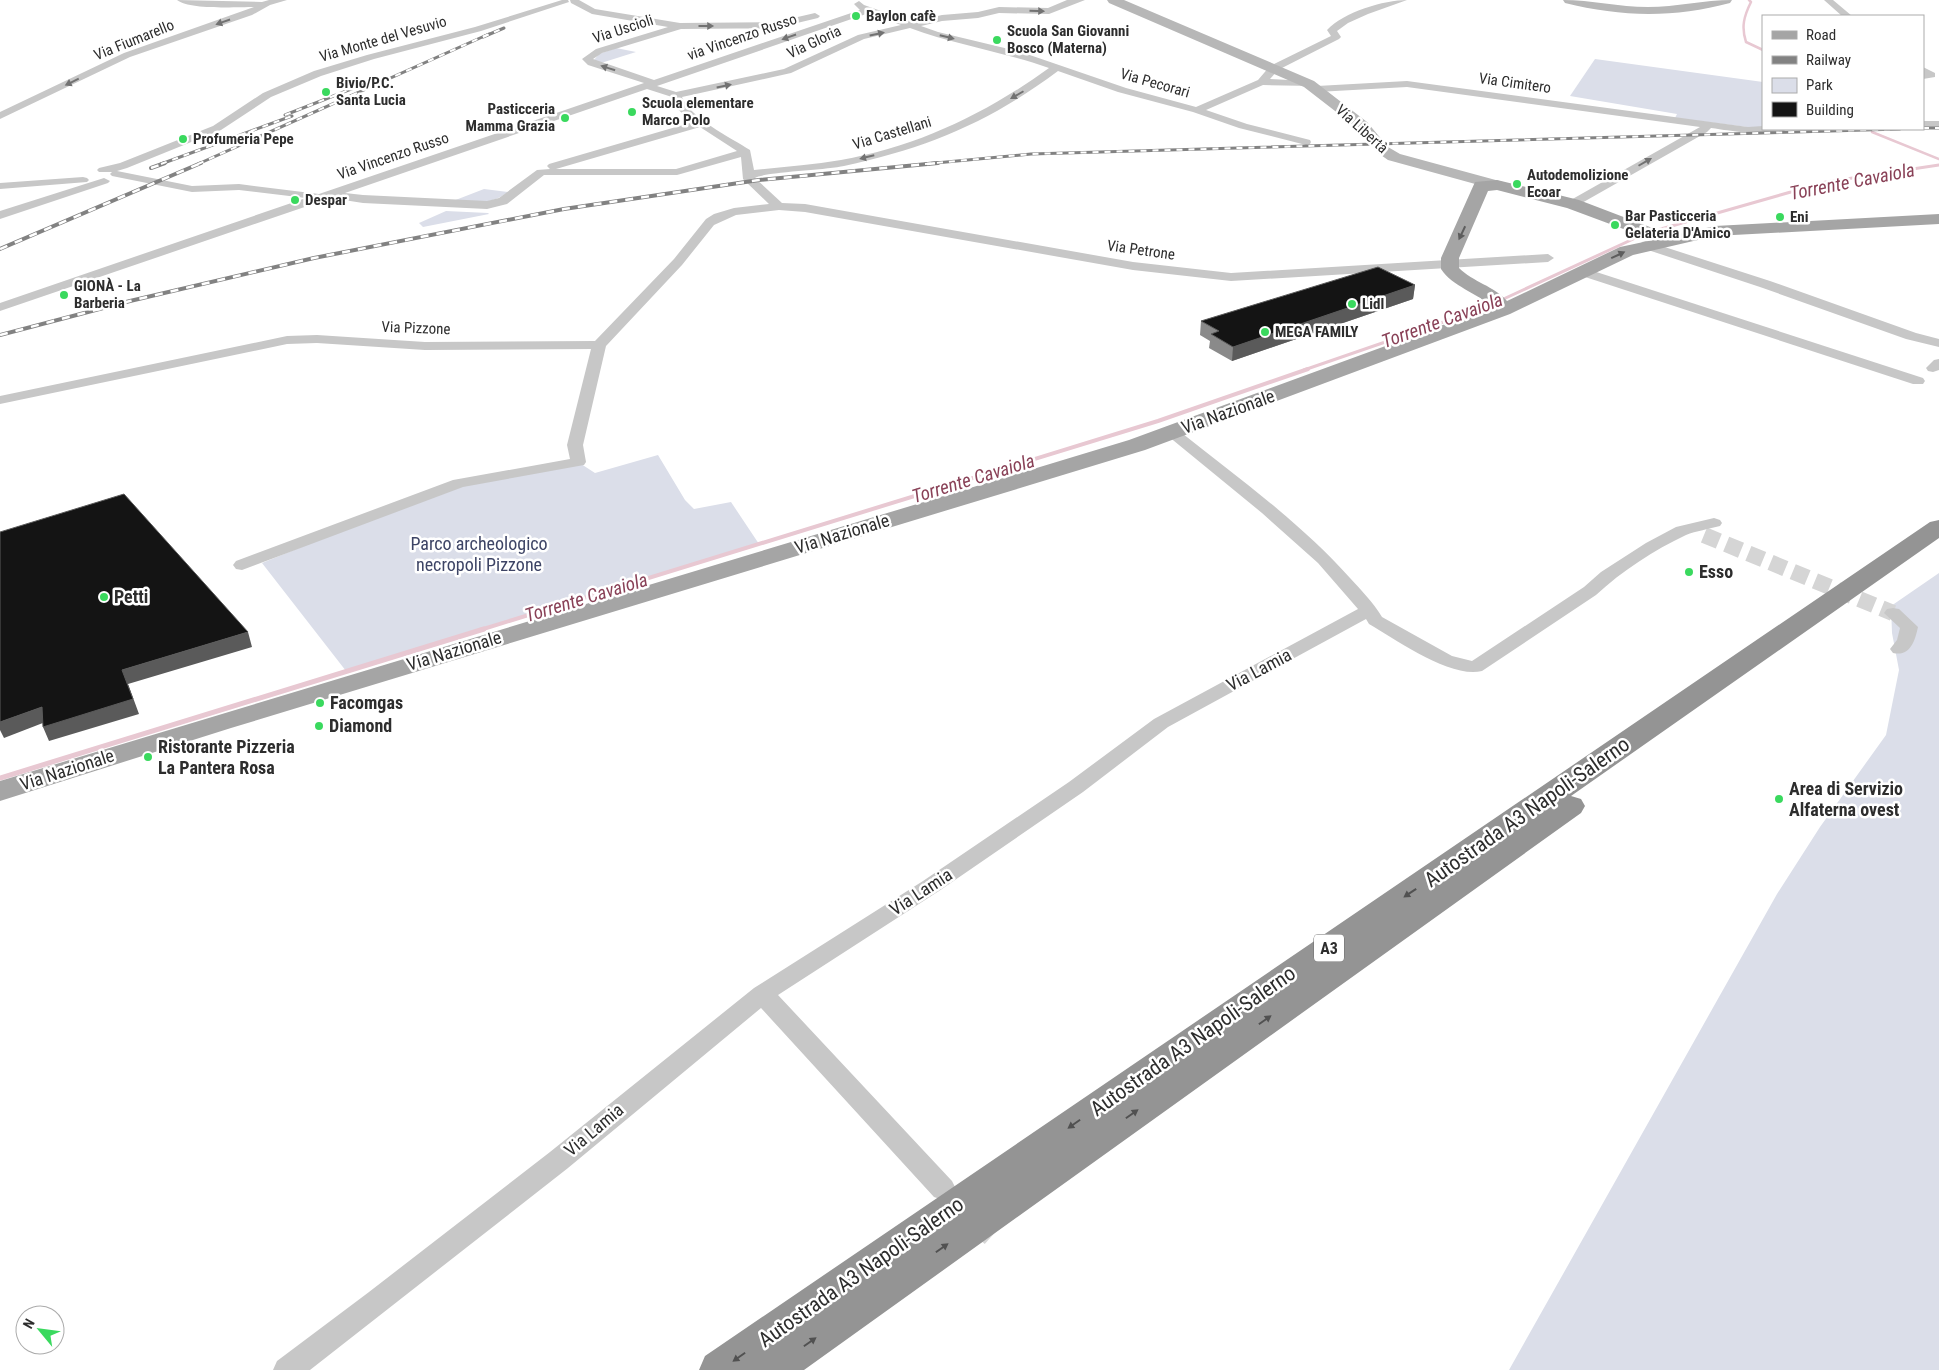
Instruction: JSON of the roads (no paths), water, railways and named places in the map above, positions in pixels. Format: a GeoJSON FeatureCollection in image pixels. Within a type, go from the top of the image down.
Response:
{"type":"FeatureCollection","features":[{"type":"Feature","properties":{"kind":"highway","name":"Autostrada A3 Napoli-Salerno"},"geometry":{"type":"LineString","coordinates":[[720,1370],[1939,527]]}},
{"type":"Feature","properties":{"kind":"highway","name":"Autostrada A3 Napoli-Salerno"},"geometry":{"type":"LineString","coordinates":[[770,1370],[1939,546]]}},
{"type":"Feature","properties":{"kind":"main road","name":"Via Libertà"},"geometry":{"type":"LineString","coordinates":[[1112,0],[1268,78],[1292,77],[1313,87],[1362,125],[1383,150],[1394,157],[1573,204],[1645,236]]}},
{"type":"Feature","properties":{"kind":"main road"},"geometry":{"type":"LineString","coordinates":[[1569,0],[1609,8],[1658,11],[1694,9],[1726,0]]}},
{"type":"Feature","properties":{"kind":"main road"},"geometry":{"type":"LineString","coordinates":[[1455,174],[1468,183],[1477,197]]}},
{"type":"Feature","properties":{"kind":"main road"},"geometry":{"type":"LineString","coordinates":[[1497,185],[1481,186],[1450,258],[1450,267],[1462,281],[1480,290],[1500,304],[1503,310]]}},
{"type":"Feature","properties":{"kind":"main road","name":"Via Nazionale"},"geometry":{"type":"LineString","coordinates":[[0,792],[221,722],[1173,433],[1503,310],[1627,250],[1645,236],[1690,235],[1731,230],[1939,219]]}},
{"type":"Feature","properties":{"kind":"main road"},"geometry":{"type":"LineString","coordinates":[[1480,290],[1509,298],[1527,299]]}},
{"type":"Feature","properties":{"kind":"street"},"geometry":{"type":"LineString","coordinates":[[181,0],[225,5],[268,3]]}},
{"type":"Feature","properties":{"kind":"street","name":"Via Fiumarello"},"geometry":{"type":"LineString","coordinates":[[0,116],[127,56],[249,13],[268,3],[283,0]]}},
{"type":"Feature","properties":{"kind":"street"},"geometry":{"type":"LineString","coordinates":[[561,2],[584,0]]}},
{"type":"Feature","properties":{"kind":"street","name":"Via Gloria"},"geometry":{"type":"LineString","coordinates":[[676,95],[787,71],[861,37],[942,18],[978,15],[999,10],[1049,10],[1066,3],[1081,0]]}},
{"type":"Feature","properties":{"kind":"street"},"geometry":{"type":"LineString","coordinates":[[1197,110],[1268,78],[1336,37],[1332,30],[1345,21],[1403,0]]}},
{"type":"Feature","properties":{"kind":"street"},"geometry":{"type":"LineString","coordinates":[[1828,0],[1846,15]]}},
{"type":"Feature","properties":{"kind":"street","name":"Via Uscioli"},"geometry":{"type":"LineString","coordinates":[[561,2],[592,11],[680,26],[776,25],[862,6]]}},
{"type":"Feature","properties":{"kind":"street","name":"Via Monte del Vesuvio"},"geometry":{"type":"LineString","coordinates":[[0,215],[69,193],[230,122],[267,95],[326,72],[366,58],[488,26],[561,2]]}},
{"type":"Feature","properties":{"kind":"street","name":"Via Pecorari"},"geometry":{"type":"LineString","coordinates":[[862,6],[935,34],[1018,54],[1122,90],[1197,110],[1243,126],[1306,142]]}},
{"type":"Feature","properties":{"kind":"street","name":"via Vincenzo Russo"},"geometry":{"type":"LineString","coordinates":[[650,84],[862,6]]}},
{"type":"Feature","properties":{"kind":"street","name":"Via Uscioli"},"geometry":{"type":"LineString","coordinates":[[650,84],[591,63],[587,59],[600,51],[680,26]]}},
{"type":"Feature","properties":{"kind":"street","name":"Via Castellani"},"geometry":{"type":"LineString","coordinates":[[749,174],[842,163],[912,146],[972,120],[1023,92],[1057,67]]}},
{"type":"Feature","properties":{"kind":"street"},"geometry":{"type":"LineString","coordinates":[[1924,71],[1931,75],[1924,76]]}},
{"type":"Feature","properties":{"kind":"street","name":"Via Cimitero"},"geometry":{"type":"LineString","coordinates":[[1268,78],[1313,87],[1408,84],[1708,125],[1748,130],[1762,130]]}},
{"type":"Feature","properties":{"kind":"street"},"geometry":{"type":"LineString","coordinates":[[650,84],[676,95],[680,106],[701,123],[746,152],[749,178],[766,196],[779,206]]}},
{"type":"Feature","properties":{"kind":"street","name":"Via Vincenzo Russo"},"geometry":{"type":"LineString","coordinates":[[0,307],[650,84]]}},
{"type":"Feature","properties":{"kind":"street"},"geometry":{"type":"LineString","coordinates":[[112,174],[192,189],[239,188],[363,199],[487,205],[503,202],[541,172],[551,167],[701,123]]}},
{"type":"Feature","properties":{"kind":"street"},"geometry":{"type":"LineString","coordinates":[[1924,124],[1939,124]]}},
{"type":"Feature","properties":{"kind":"street"},"geometry":{"type":"LineString","coordinates":[[1573,204],[1703,130],[1708,125]]}},
{"type":"Feature","properties":{"kind":"street"},"geometry":{"type":"LineString","coordinates":[[541,172],[677,172],[746,152]]}},
{"type":"Feature","properties":{"kind":"street","name":"Via Monte del Vesuvio"},"geometry":{"type":"LineString","coordinates":[[69,193],[86,179],[112,174]]}},
{"type":"Feature","properties":{"kind":"street"},"geometry":{"type":"LineString","coordinates":[[0,186],[86,179]]}},
{"type":"Feature","properties":{"kind":"street"},"geometry":{"type":"LineString","coordinates":[[242,566],[459,483],[578,462],[575,445],[599,345],[678,262],[710,222],[718,217],[734,212],[779,206]]}},
{"type":"Feature","properties":{"kind":"street","name":"Via Petrone"},"geometry":{"type":"LineString","coordinates":[[779,206],[805,208],[1133,266],[1231,277],[1450,267],[1548,258]]}},
{"type":"Feature","properties":{"kind":"street"},"geometry":{"type":"LineString","coordinates":[[1645,236],[1765,284],[1912,336],[1939,343]]}},
{"type":"Feature","properties":{"kind":"street"},"geometry":{"type":"LineString","coordinates":[[1584,272],[1918,381]]}},
{"type":"Feature","properties":{"kind":"street","name":"Via Pizzone"},"geometry":{"type":"LineString","coordinates":[[0,400],[287,340],[317,339],[425,346],[599,345]]}},
{"type":"Feature","properties":{"kind":"street"},"geometry":{"type":"LineString","coordinates":[[1173,433],[1324,559],[1369,610],[1374,620],[1446,660],[1475,667],[1590,591],[1607,576],[1652,547],[1682,531],[1709,529]]}},
{"type":"Feature","properties":{"kind":"street","name":"Via Lamia"},"geometry":{"type":"LineString","coordinates":[[287,1370],[379,1301],[535,1178],[762,994],[931,886],[1076,787],[1161,723],[1369,610]]}},
{"type":"Feature","properties":{"kind":"street"},"geometry":{"type":"LineString","coordinates":[[1893,614],[1909,627],[1906,641],[1899,649]]}},
{"type":"Feature","properties":{"kind":"street"},"geometry":{"type":"LineString","coordinates":[[762,994],[943,1189]]}},
{"type":"Feature","properties":{"kind":"waterway"},"geometry":{"type":"LineString","coordinates":[[1749,0],[1751,2],[1745,17],[1744,37],[1746,42],[1762,50]]}},
{"type":"Feature","properties":{"kind":"waterway"},"geometry":{"type":"LineString","coordinates":[[1872,132],[1939,159]]}},
{"type":"Feature","properties":{"kind":"waterway","name":"Torrente Cavaiola"},"geometry":{"type":"LineString","coordinates":[[1654,231],[1826,182],[1939,165]]}},
{"type":"Feature","properties":{"kind":"waterway","name":"Torrente Cavaiola"},"geometry":{"type":"LineString","coordinates":[[1304,370],[1484,308],[1644,234]]}},
{"type":"Feature","properties":{"kind":"waterway","name":"Torrente Cavaiola"},"geometry":{"type":"LineString","coordinates":[[480,630],[1158,421],[1308,369]]}},
{"type":"Feature","properties":{"kind":"waterway","name":"Torrente Cavaiola"},"geometry":{"type":"LineString","coordinates":[[0,778],[484,629]]}},
{"type":"Feature","properties":{"kind":"tunnel"},"geometry":{"type":"LineString","coordinates":[[1704,535],[1893,613]]}},
{"type":"Feature","properties":{"kind":"tunnel"},"geometry":{"type":"LineString","coordinates":[[974,1217],[1002,1242]]}},
{"type":"Feature","properties":{"kind":"railway"},"geometry":{"type":"LineString","coordinates":[[483,37],[504,28]]}},
{"type":"Feature","properties":{"kind":"railway"},"geometry":{"type":"LineString","coordinates":[[198,164],[489,34]]}},
{"type":"Feature","properties":{"kind":"railway"},"geometry":{"type":"LineString","coordinates":[[285,115],[369,82]]}},
{"type":"Feature","properties":{"kind":"railway"},"geometry":{"type":"LineString","coordinates":[[161,164],[292,116]]}},
{"type":"Feature","properties":{"kind":"railway"},"geometry":{"type":"LineString","coordinates":[[1924,128],[1939,128]]}},
{"type":"Feature","properties":{"kind":"railway"},"geometry":{"type":"LineString","coordinates":[[925,164],[1031,154],[1865,130]]}},
{"type":"Feature","properties":{"kind":"railway"},"geometry":{"type":"LineString","coordinates":[[151,168],[165,163]]}},
{"type":"Feature","properties":{"kind":"railway"},"geometry":{"type":"LineString","coordinates":[[0,249],[201,163]]}},
{"type":"Feature","properties":{"kind":"railway"},"geometry":{"type":"LineString","coordinates":[[0,335],[130,301],[314,258],[564,209],[759,180],[938,163]]}},
{"type":"Feature","properties":{"kind":"place","name":"Baylon cafè"},"geometry":{"type":"Point","coordinates":[856,16]}},
{"type":"Feature","properties":{"kind":"place","name":"Scuola San Giovanni Bosco (Materna)"},"geometry":{"type":"Point","coordinates":[997,40]}},
{"type":"Feature","properties":{"kind":"place","name":"Bivio/P.C. Santa Lucia"},"geometry":{"type":"Point","coordinates":[326,92]}},
{"type":"Feature","properties":{"kind":"place","name":"Scuola elementare Marco Polo"},"geometry":{"type":"Point","coordinates":[632,112]}},
{"type":"Feature","properties":{"kind":"place","name":"Pasticceria Mamma Grazia"},"geometry":{"type":"Point","coordinates":[565,118]}},
{"type":"Feature","properties":{"kind":"place","name":"Profumeria Pepe"},"geometry":{"type":"Point","coordinates":[183,139]}},
{"type":"Feature","properties":{"kind":"place","name":"Autodemolizione Ecoar"},"geometry":{"type":"Point","coordinates":[1517,184]}},
{"type":"Feature","properties":{"kind":"place","name":"Despar"},"geometry":{"type":"Point","coordinates":[295,200]}},
{"type":"Feature","properties":{"kind":"place","name":"Eni"},"geometry":{"type":"Point","coordinates":[1780,217]}},
{"type":"Feature","properties":{"kind":"place","name":"Bar Pasticceria Gelateria D'Amico"},"geometry":{"type":"Point","coordinates":[1615,225]}},
{"type":"Feature","properties":{"kind":"place","name":"GIONÀ - La Barberia"},"geometry":{"type":"Point","coordinates":[64,295]}},
{"type":"Feature","properties":{"kind":"place","name":"Lidl"},"geometry":{"type":"Point","coordinates":[1352,304]}},
{"type":"Feature","properties":{"kind":"place","name":"MEGA FAMILY"},"geometry":{"type":"Point","coordinates":[1265,332]}},
{"type":"Feature","properties":{"kind":"place","name":"Esso"},"geometry":{"type":"Point","coordinates":[1689,572]}},
{"type":"Feature","properties":{"kind":"place","name":"Petti"},"geometry":{"type":"Point","coordinates":[104,597]}},
{"type":"Feature","properties":{"kind":"place","name":"Facomgas"},"geometry":{"type":"Point","coordinates":[320,703]}},
{"type":"Feature","properties":{"kind":"place","name":"Diamond"},"geometry":{"type":"Point","coordinates":[319,726]}},
{"type":"Feature","properties":{"kind":"place","name":"Ristorante Pizzeria La Pantera Rosa"},"geometry":{"type":"Point","coordinates":[148,757]}},
{"type":"Feature","properties":{"kind":"place","name":"Area di Servizio Alfaterna ovest"},"geometry":{"type":"Point","coordinates":[1779,799]}},
{"type":"Feature","properties":{"kind":"park label","name":"Parco archeologico necropoli Pizzone"},"geometry":{"type":"Point","coordinates":[479,554]}}]}
